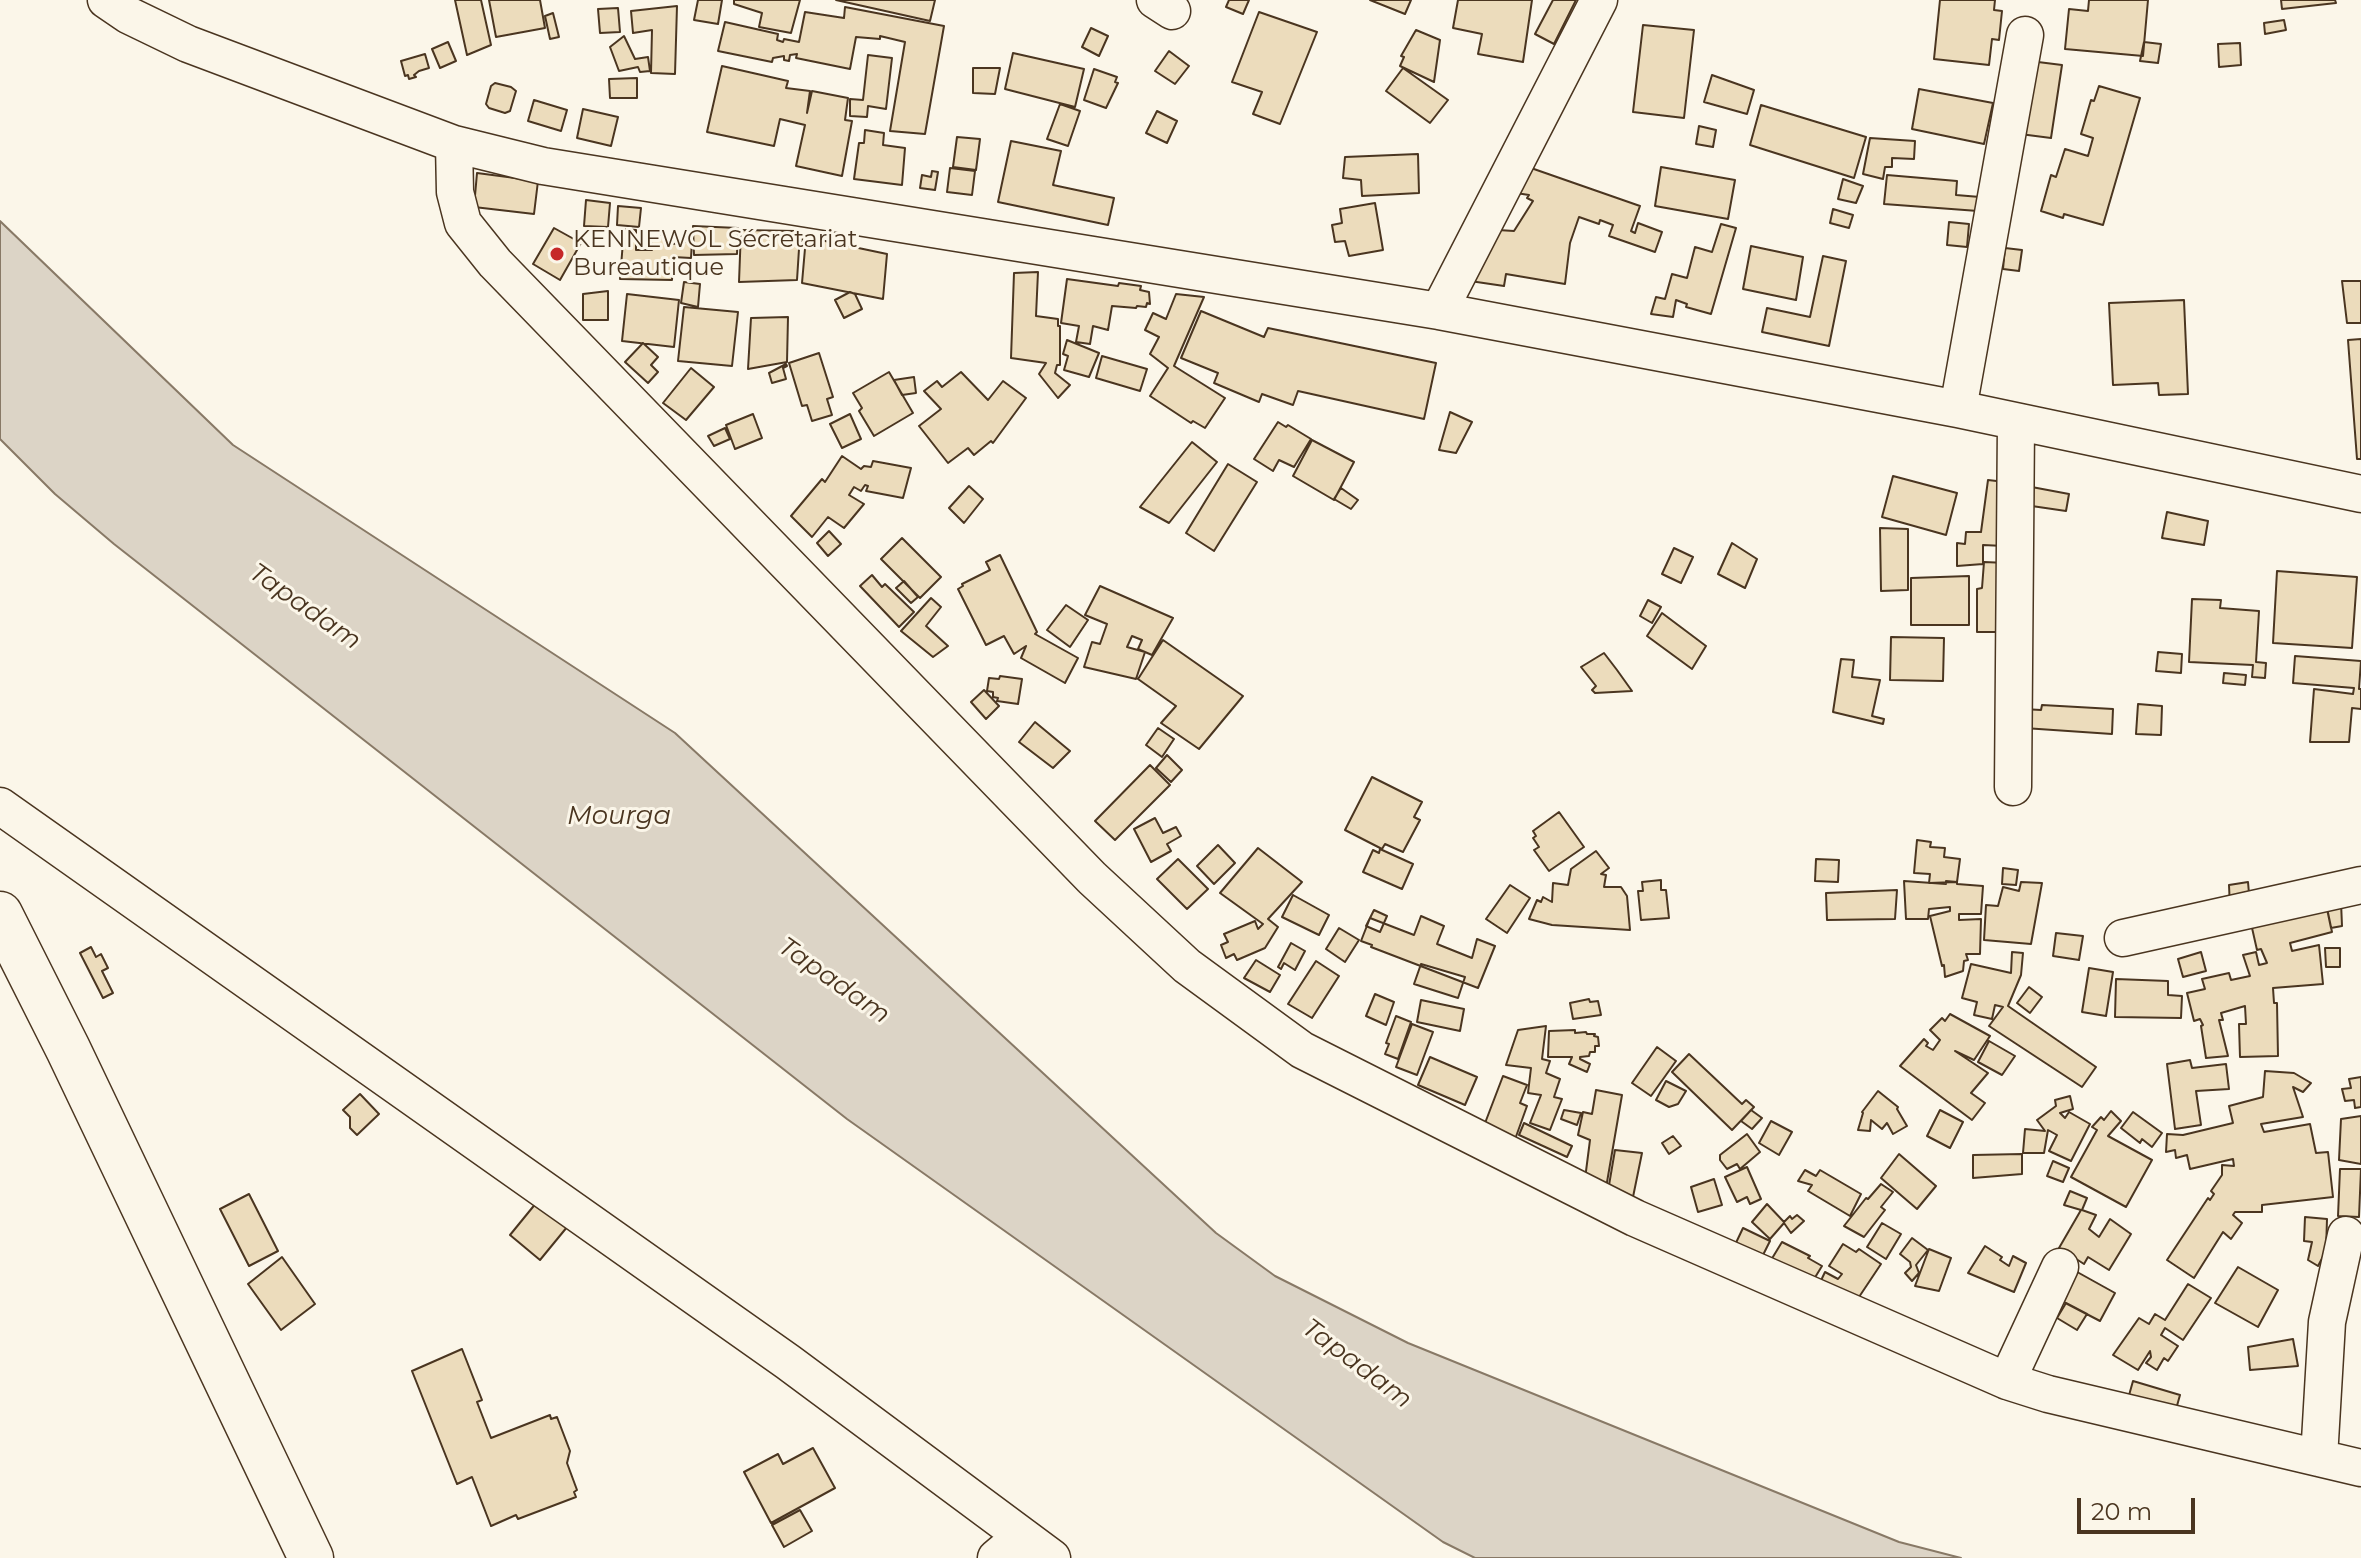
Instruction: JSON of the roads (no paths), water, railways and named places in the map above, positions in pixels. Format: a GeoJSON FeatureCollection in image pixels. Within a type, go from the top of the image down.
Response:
{"type":"FeatureCollection","features":[{"type":"Feature","properties":{"kind":"main road"},"geometry":{"type":"LineString","coordinates":[[0,914],[68,1049],[311,1558]]}},
{"type":"Feature","properties":{"kind":"street"},"geometry":{"type":"LineString","coordinates":[[106,0],[128,15],[188,44],[454,144],[543,166],[1439,311],[1958,409],[2361,494]]}},
{"type":"Feature","properties":{"kind":"street"},"geometry":{"type":"LineString","coordinates":[[1439,311],[1599,0]]}},
{"type":"Feature","properties":{"kind":"street"},"geometry":{"type":"LineString","coordinates":[[1958,409],[2025,35]]}},
{"type":"Feature","properties":{"kind":"street"},"geometry":{"type":"LineString","coordinates":[[454,144],[455,192],[463,223],[495,263],[1092,878],[1187,966],[1302,1050],[1635,1218],[2007,1381],[2048,1394],[2361,1468]]}},
{"type":"Feature","properties":{"kind":"street"},"geometry":{"type":"LineString","coordinates":[[2013,787],[2016,423]]}},
{"type":"Feature","properties":{"kind":"street"},"geometry":{"type":"LineString","coordinates":[[0,806],[788,1362],[1009,1547],[1052,1558]]}},
{"type":"Feature","properties":{"kind":"street"},"geometry":{"type":"LineString","coordinates":[[2123,938],[2361,885]]}},
{"type":"Feature","properties":{"kind":"street"},"geometry":{"type":"LineString","coordinates":[[2319,1458],[2327,1322],[2346,1235]]}},
{"type":"Feature","properties":{"kind":"street"},"geometry":{"type":"LineString","coordinates":[[2007,1381],[2060,1267]]}},
{"type":"Feature","properties":{"kind":"water","name":"Mourga"},"geometry":{"type":"Polygon","coordinates":[[[0,221],[233,445],[675,733],[1216,1233],[1275,1276],[1408,1343],[1899,1542],[1961,1558],[1475,1558],[1443,1542],[847,1119],[114,544],[55,494],[0,439],[0,221]]]}},
{"type":"Feature","properties":{"kind":"place","name":"KENNEWOL Sécretariat Bureautique"},"geometry":{"type":"Point","coordinates":[557,254]}},
{"type":"Feature","properties":{"kind":"water label","name":"Tapadam"},"geometry":{"type":"Point","coordinates":[305,607]}},
{"type":"Feature","properties":{"kind":"water label","name":"Tapadam"},"geometry":{"type":"Point","coordinates":[834,981]}},
{"type":"Feature","properties":{"kind":"water label","name":"Tapadam"},"geometry":{"type":"Point","coordinates":[1357,1364]}}]}
